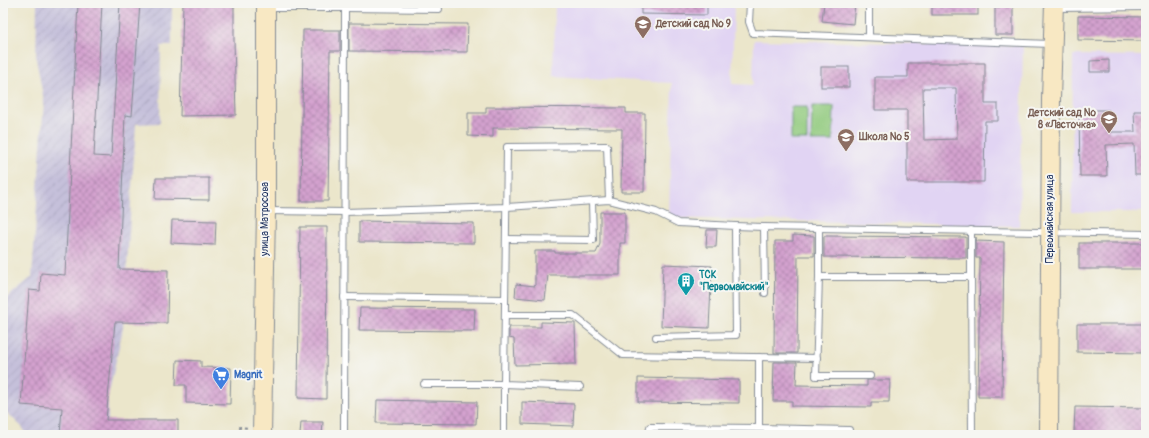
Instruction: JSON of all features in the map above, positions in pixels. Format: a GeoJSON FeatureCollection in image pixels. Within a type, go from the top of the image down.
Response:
{"type":"FeatureCollection","features":[{"type":"Feature","properties":{"kind":"street","name":"улица Матросова"},"geometry":{"type":"LineString","coordinates":[[262,435],[266,211],[266,5]]}},
{"type":"Feature","properties":{"kind":"street","name":"Первомайская улица"},"geometry":{"type":"LineString","coordinates":[[1049,435],[1052,44],[1054,5]]}},
{"type":"Feature","properties":{"kind":"lane"},"geometry":{"type":"LineString","coordinates":[[750,3],[749,22],[753,33],[1052,44]]}},
{"type":"Feature","properties":{"kind":"lane"},"geometry":{"type":"LineString","coordinates":[[869,3],[869,37]]}},
{"type":"Feature","properties":{"kind":"lane"},"geometry":{"type":"LineString","coordinates":[[266,5],[439,9]]}},
{"type":"Feature","properties":{"kind":"lane"},"geometry":{"type":"LineString","coordinates":[[1054,5],[1125,5],[1146,7]]}},
{"type":"Feature","properties":{"kind":"lane"},"geometry":{"type":"LineString","coordinates":[[344,435],[345,8]]}},
{"type":"Feature","properties":{"kind":"lane"},"geometry":{"type":"LineString","coordinates":[[504,435],[508,147],[607,146],[609,200]]}},
{"type":"Feature","properties":{"kind":"lane"},"geometry":{"type":"LineString","coordinates":[[266,211],[345,212],[507,207],[609,200],[656,212],[678,223],[764,227],[1146,234]]}},
{"type":"Feature","properties":{"kind":"lane"},"geometry":{"type":"LineString","coordinates":[[506,239],[593,240],[592,202]]}},
{"type":"Feature","properties":{"kind":"lane"},"geometry":{"type":"LineString","coordinates":[[656,337],[736,335],[735,226]]}},
{"type":"Feature","properties":{"kind":"lane"},"geometry":{"type":"LineString","coordinates":[[764,227],[765,293]]}},
{"type":"Feature","properties":{"kind":"lane"},"geometry":{"type":"LineString","coordinates":[[819,228],[816,376],[870,376]]}},
{"type":"Feature","properties":{"kind":"lane"},"geometry":{"type":"LineString","coordinates":[[971,230],[972,435]]}},
{"type":"Feature","properties":{"kind":"lane"},"geometry":{"type":"LineString","coordinates":[[818,277],[971,277]]}},
{"type":"Feature","properties":{"kind":"lane"},"geometry":{"type":"LineString","coordinates":[[344,297],[505,299]]}},
{"type":"Feature","properties":{"kind":"lane"},"geometry":{"type":"LineString","coordinates":[[505,315],[573,315],[623,355],[817,358]]}},
{"type":"Feature","properties":{"kind":"lane"},"geometry":{"type":"LineString","coordinates":[[759,357],[759,428]]}},
{"type":"Feature","properties":{"kind":"lane"},"geometry":{"type":"LineString","coordinates":[[424,384],[504,384],[580,387]]}},
{"type":"Feature","properties":{"kind":"lane"},"geometry":{"type":"LineString","coordinates":[[649,435],[650,427],[849,430],[849,435]]}},
{"type":"Feature","properties":{"kind":"shaded area"},"geometry":{"type":"Polygon","coordinates":[[[37,3],[172,3],[172,46],[161,46],[160,123],[136,124],[123,328],[108,397],[108,435],[25,435],[23,428],[3,409],[3,301],[32,277],[44,101],[36,59],[37,3]]]}},
{"type":"Feature","properties":{"kind":"shaded area","name":"Школа № 5"},"geometry":{"type":"Polygon","coordinates":[[[555,3],[734,3],[732,84],[753,85],[754,40],[1023,46],[1019,226],[669,218],[672,83],[553,76],[555,3]]]}},
{"type":"Feature","properties":{"kind":"shaded area","name":"Детский сад № 8 «Ласточка»"},"geometry":{"type":"Polygon","coordinates":[[[1073,55],[1146,56],[1146,212],[1072,212],[1073,55]]]}},
{"type":"Feature","properties":{"kind":"green space"},"geometry":{"type":"Polygon","coordinates":[[[812,106],[834,106],[833,141],[811,141],[812,106]]]}},
{"type":"Feature","properties":{"kind":"green space"},"geometry":{"type":"Polygon","coordinates":[[[791,107],[807,107],[807,140],[791,140],[791,107]]]}},
{"type":"Feature","properties":{"kind":"building"},"geometry":{"type":"Polygon","coordinates":[[[78,3],[102,3],[94,156],[111,157],[120,3],[140,3],[132,116],[125,115],[119,269],[168,270],[167,323],[115,322],[106,420],[178,420],[178,435],[60,435],[62,408],[21,405],[29,290],[40,291],[41,273],[65,275],[78,3]]]}},
{"type":"Feature","properties":{"kind":"building"},"geometry":{"type":"Polygon","coordinates":[[[183,3],[234,3],[236,115],[180,116],[183,3]]]}},
{"type":"Feature","properties":{"kind":"building"},"geometry":{"type":"Polygon","coordinates":[[[641,3],[707,3],[707,15],[641,14],[641,3]]]}},
{"type":"Feature","properties":{"kind":"building"},"geometry":{"type":"Polygon","coordinates":[[[824,3],[855,3],[853,24],[822,21],[824,3]]]}},
{"type":"Feature","properties":{"kind":"building"},"geometry":{"type":"Polygon","coordinates":[[[932,3],[978,3],[978,15],[932,15],[932,3]]]}},
{"type":"Feature","properties":{"kind":"building"},"geometry":{"type":"Polygon","coordinates":[[[999,3],[1013,3],[1013,35],[995,35],[995,8],[999,8],[999,3]]]}},
{"type":"Feature","properties":{"kind":"building"},"geometry":{"type":"Polygon","coordinates":[[[1078,16],[1146,17],[1146,41],[1078,40],[1078,16]]]}},
{"type":"Feature","properties":{"kind":"building"},"geometry":{"type":"Polygon","coordinates":[[[349,23],[468,24],[467,52],[349,51],[349,23]]]}},
{"type":"Feature","properties":{"kind":"building"},"geometry":{"type":"Polygon","coordinates":[[[303,30],[340,30],[340,51],[330,51],[328,201],[301,201],[303,30]]]}},
{"type":"Feature","properties":{"kind":"building"},"geometry":{"type":"Polygon","coordinates":[[[1109,60],[1109,72],[1090,72],[1090,61],[1109,60]]]}},
{"type":"Feature","properties":{"kind":"building"},"geometry":{"type":"Polygon","coordinates":[[[908,63],[985,63],[985,104],[998,104],[998,121],[985,121],[984,182],[907,182],[907,110],[875,110],[875,77],[908,77],[908,63]],[[923,88],[924,140],[957,139],[956,88],[923,88]]]}},
{"type":"Feature","properties":{"kind":"building"},"geometry":{"type":"Polygon","coordinates":[[[821,67],[849,67],[849,87],[821,87],[821,67]]]}},
{"type":"Feature","properties":{"kind":"building"},"geometry":{"type":"Polygon","coordinates":[[[486,107],[626,108],[626,113],[645,113],[644,192],[621,192],[622,129],[493,128],[493,137],[468,136],[468,113],[486,113],[486,107]]]}},
{"type":"Feature","properties":{"kind":"building"},"geometry":{"type":"Polygon","coordinates":[[[1079,110],[1109,110],[1109,132],[1135,132],[1134,111],[1146,111],[1146,175],[1135,175],[1134,144],[1106,145],[1107,176],[1080,176],[1079,110]]]}},
{"type":"Feature","properties":{"kind":"building"},"geometry":{"type":"Polygon","coordinates":[[[156,178],[209,178],[209,200],[155,199],[156,178]]]}},
{"type":"Feature","properties":{"kind":"building"},"geometry":{"type":"Polygon","coordinates":[[[600,212],[625,212],[625,243],[620,243],[620,275],[548,275],[545,300],[515,297],[516,284],[535,286],[535,251],[555,251],[555,253],[596,253],[600,244],[600,212]]]}},
{"type":"Feature","properties":{"kind":"building"},"geometry":{"type":"Polygon","coordinates":[[[172,220],[216,221],[215,245],[171,243],[172,220]]]}},
{"type":"Feature","properties":{"kind":"building"},"geometry":{"type":"Polygon","coordinates":[[[359,221],[474,223],[474,243],[359,242],[359,221]]]}},
{"type":"Feature","properties":{"kind":"building"},"geometry":{"type":"Polygon","coordinates":[[[300,227],[327,227],[326,399],[298,398],[300,227]]]}},
{"type":"Feature","properties":{"kind":"building"},"geometry":{"type":"Polygon","coordinates":[[[707,230],[717,230],[716,247],[706,247],[707,230]]]}},
{"type":"Feature","properties":{"kind":"building"},"geometry":{"type":"Polygon","coordinates":[[[793,235],[814,236],[814,256],[798,256],[797,353],[774,353],[775,241],[793,241],[793,235]]]}},
{"type":"Feature","properties":{"kind":"building"},"geometry":{"type":"Polygon","coordinates":[[[824,236],[966,237],[966,258],[824,257],[824,236]]]}},
{"type":"Feature","properties":{"kind":"building"},"geometry":{"type":"Polygon","coordinates":[[[976,241],[1004,242],[1002,397],[978,397],[980,258],[976,258],[976,241]]]}},
{"type":"Feature","properties":{"kind":"building"},"geometry":{"type":"Polygon","coordinates":[[[1079,243],[1146,243],[1146,269],[1079,269],[1079,243]]]}},
{"type":"Feature","properties":{"kind":"building","name":"ТСК \"Первомайский\""},"geometry":{"type":"Polygon","coordinates":[[[663,264],[712,266],[709,328],[661,326],[663,264]]]}},
{"type":"Feature","properties":{"kind":"building"},"geometry":{"type":"Polygon","coordinates":[[[360,308],[475,309],[474,331],[359,330],[360,308]]]}},
{"type":"Feature","properties":{"kind":"building"},"geometry":{"type":"Polygon","coordinates":[[[541,322],[575,323],[576,364],[515,365],[514,339],[509,338],[509,327],[541,327],[541,322]]]}},
{"type":"Feature","properties":{"kind":"building"},"geometry":{"type":"Polygon","coordinates":[[[1077,324],[1146,324],[1146,353],[1077,352],[1077,324]]]}},
{"type":"Feature","properties":{"kind":"building"},"geometry":{"type":"Polygon","coordinates":[[[177,360],[201,361],[201,367],[231,368],[230,404],[186,403],[186,385],[176,385],[177,360]]]}},
{"type":"Feature","properties":{"kind":"building"},"geometry":{"type":"Polygon","coordinates":[[[774,362],[797,362],[796,385],[867,386],[867,380],[890,380],[889,402],[871,402],[871,407],[792,406],[792,401],[773,401],[774,362]]]}},
{"type":"Feature","properties":{"kind":"building"},"geometry":{"type":"Polygon","coordinates":[[[638,378],[739,380],[739,403],[638,402],[638,378]]]}},
{"type":"Feature","properties":{"kind":"building"},"geometry":{"type":"Polygon","coordinates":[[[377,400],[477,402],[476,424],[376,423],[377,400]]]}},
{"type":"Feature","properties":{"kind":"building"},"geometry":{"type":"Polygon","coordinates":[[[522,402],[574,404],[573,426],[522,424],[522,402]]]}},
{"type":"Feature","properties":{"kind":"building"},"geometry":{"type":"Polygon","coordinates":[[[1075,407],[1146,408],[1146,434],[1074,433],[1075,407]]]}},
{"type":"Feature","properties":{"kind":"building"},"geometry":{"type":"Polygon","coordinates":[[[301,422],[323,422],[322,435],[300,435],[301,422]]]}},
{"type":"Feature","properties":{"kind":"place","name":"Детский сад № 9"},"geometry":{"type":"Point","coordinates":[643,39]}},
{"type":"Feature","properties":{"kind":"place","name":"Детский сад № 8 «Ласточка»"},"geometry":{"type":"Point","coordinates":[1109,134]}},
{"type":"Feature","properties":{"kind":"place","name":"Школа № 5"},"geometry":{"type":"Point","coordinates":[846,152]}},
{"type":"Feature","properties":{"kind":"place","name":"ТСК \"Первомайский\""},"geometry":{"type":"Point","coordinates":[686,296]}},
{"type":"Feature","properties":{"kind":"place","name":"Magnit"},"geometry":{"type":"Point","coordinates":[221,390]}}]}
